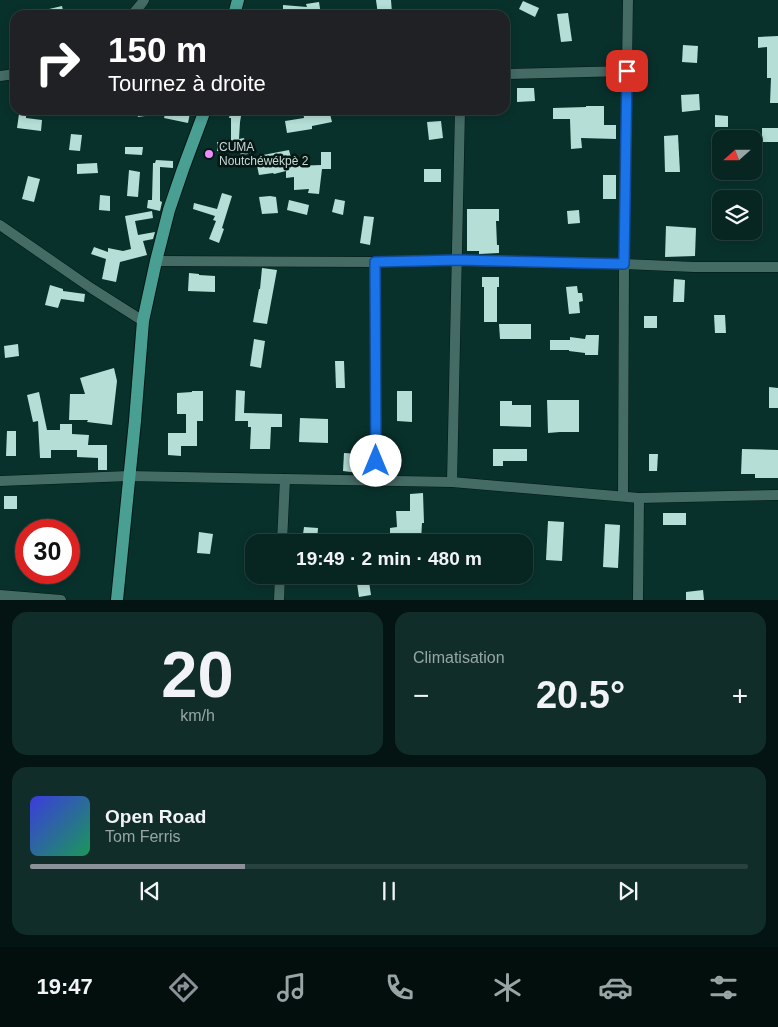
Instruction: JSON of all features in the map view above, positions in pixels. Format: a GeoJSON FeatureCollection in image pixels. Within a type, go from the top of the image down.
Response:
{"type":"FeatureCollection","features":[{"type":"Feature","properties":{"kind":"main road"},"geometry":{"type":"LineString","coordinates":[[117,600],[143,321],[169,210],[182,169],[203,115]]}},
{"type":"Feature","properties":{"kind":"street"},"geometry":{"type":"LineString","coordinates":[[136,10],[144,0]]}},
{"type":"Feature","properties":{"kind":"street"},"geometry":{"type":"LineString","coordinates":[[623,496],[628,0]]}},
{"type":"Feature","properties":{"kind":"street"},"geometry":{"type":"LineString","coordinates":[[510,74],[627,71]]}},
{"type":"Feature","properties":{"kind":"street"},"geometry":{"type":"LineString","coordinates":[[452,482],[460,115]]}},
{"type":"Feature","properties":{"kind":"street"},"geometry":{"type":"LineString","coordinates":[[0,225],[91,288],[143,321]]}},
{"type":"Feature","properties":{"kind":"street"},"geometry":{"type":"LineString","coordinates":[[156,261],[375,262],[457,260],[694,267],[778,267]]}},
{"type":"Feature","properties":{"kind":"street"},"geometry":{"type":"LineString","coordinates":[[375,262],[376,481]]}},
{"type":"Feature","properties":{"kind":"street"},"geometry":{"type":"LineString","coordinates":[[0,481],[129,476],[452,482],[639,498],[778,495]]}},
{"type":"Feature","properties":{"kind":"street"},"geometry":{"type":"LineString","coordinates":[[282,534],[285,479]]}},
{"type":"Feature","properties":{"kind":"street"},"geometry":{"type":"LineString","coordinates":[[638,600],[639,498]]}},
{"type":"Feature","properties":{"kind":"street"},"geometry":{"type":"LineString","coordinates":[[279,600],[280,584]]}},
{"type":"Feature","properties":{"kind":"street"},"geometry":{"type":"LineString","coordinates":[[0,595],[61,600]]}},
{"type":"Feature","properties":{"kind":"building"},"geometry":{"type":"Polygon","coordinates":[[[376,0],[391,0],[392,10],[377,10],[376,0]]]}},
{"type":"Feature","properties":{"kind":"building"},"geometry":{"type":"Polygon","coordinates":[[[523,1],[539,8],[535,17],[519,9],[523,1]]]}},
{"type":"Feature","properties":{"kind":"building"},"geometry":{"type":"Polygon","coordinates":[[[319,2],[320,10],[283,10],[283,5],[307,7],[306,4],[319,2]]]}},
{"type":"Feature","properties":{"kind":"building"},"geometry":{"type":"Polygon","coordinates":[[[62,6],[63,10],[45,10],[62,6]]]}},
{"type":"Feature","properties":{"kind":"building"},"geometry":{"type":"Polygon","coordinates":[[[568,13],[572,41],[561,42],[557,14],[568,13]]]}},
{"type":"Feature","properties":{"kind":"building"},"geometry":{"type":"Polygon","coordinates":[[[778,36],[778,103],[770,103],[771,78],[767,78],[767,47],[758,48],[758,37],[778,36]]]}},
{"type":"Feature","properties":{"kind":"building"},"geometry":{"type":"Polygon","coordinates":[[[683,45],[698,46],[697,63],[682,62],[683,45]]]}},
{"type":"Feature","properties":{"kind":"building"},"geometry":{"type":"Polygon","coordinates":[[[517,88],[534,88],[535,101],[517,102],[517,88]]]}},
{"type":"Feature","properties":{"kind":"building"},"geometry":{"type":"Polygon","coordinates":[[[699,94],[700,110],[682,112],[681,95],[699,94]]]}},
{"type":"Feature","properties":{"kind":"building"},"geometry":{"type":"Polygon","coordinates":[[[604,106],[604,125],[616,125],[616,139],[581,138],[582,148],[571,149],[570,119],[553,119],[553,108],[604,106]]]}},
{"type":"Feature","properties":{"kind":"building"},"geometry":{"type":"Polygon","coordinates":[[[19,115],[26,115],[26,118],[42,120],[41,131],[17,128],[19,115]]]}},
{"type":"Feature","properties":{"kind":"building"},"geometry":{"type":"Polygon","coordinates":[[[165,115],[190,115],[188,123],[164,118],[165,115]]]}},
{"type":"Feature","properties":{"kind":"building"},"geometry":{"type":"Polygon","coordinates":[[[230,115],[241,115],[239,139],[244,138],[248,154],[241,155],[239,150],[217,151],[217,142],[231,142],[231,118],[229,118],[230,115]]]}},
{"type":"Feature","properties":{"kind":"building"},"geometry":{"type":"Polygon","coordinates":[[[304,115],[330,115],[332,122],[312,126],[312,129],[287,133],[285,121],[304,118],[304,115]]]}},
{"type":"Feature","properties":{"kind":"building"},"geometry":{"type":"Polygon","coordinates":[[[715,115],[728,116],[728,127],[715,127],[715,115]]]}},
{"type":"Feature","properties":{"kind":"building"},"geometry":{"type":"Polygon","coordinates":[[[441,121],[443,138],[429,140],[427,122],[441,121]]]}},
{"type":"Feature","properties":{"kind":"building"},"geometry":{"type":"Polygon","coordinates":[[[762,128],[778,128],[778,142],[762,142],[762,128]]]}},
{"type":"Feature","properties":{"kind":"building"},"geometry":{"type":"Polygon","coordinates":[[[71,134],[82,135],[80,151],[69,150],[71,134]]]}},
{"type":"Feature","properties":{"kind":"building"},"geometry":{"type":"Polygon","coordinates":[[[678,135],[680,172],[665,172],[664,136],[678,135]]]}},
{"type":"Feature","properties":{"kind":"building"},"geometry":{"type":"Polygon","coordinates":[[[125,147],[143,147],[142,155],[125,154],[125,147]]]}},
{"type":"Feature","properties":{"kind":"building"},"geometry":{"type":"Polygon","coordinates":[[[289,150],[293,166],[321,165],[321,152],[331,152],[331,169],[322,169],[319,194],[308,193],[309,189],[294,190],[294,177],[286,178],[286,171],[259,175],[257,166],[264,164],[263,155],[289,150]]]}},
{"type":"Feature","properties":{"kind":"building"},"geometry":{"type":"Polygon","coordinates":[[[156,160],[173,161],[173,168],[160,167],[160,201],[162,202],[160,211],[147,208],[148,200],[152,200],[153,163],[156,160]]]}},
{"type":"Feature","properties":{"kind":"building"},"geometry":{"type":"Polygon","coordinates":[[[97,163],[98,173],[77,174],[77,164],[97,163]]]}},
{"type":"Feature","properties":{"kind":"building"},"geometry":{"type":"Polygon","coordinates":[[[424,169],[441,169],[441,182],[424,182],[424,169]]]}},
{"type":"Feature","properties":{"kind":"building"},"geometry":{"type":"Polygon","coordinates":[[[129,170],[140,172],[138,197],[127,196],[129,170]]]}},
{"type":"Feature","properties":{"kind":"building"},"geometry":{"type":"Polygon","coordinates":[[[603,175],[616,175],[616,199],[603,199],[603,175]]]}},
{"type":"Feature","properties":{"kind":"building"},"geometry":{"type":"Polygon","coordinates":[[[28,176],[40,179],[34,202],[22,199],[28,176]]]}},
{"type":"Feature","properties":{"kind":"building"},"geometry":{"type":"Polygon","coordinates":[[[222,193],[232,196],[219,243],[209,239],[216,221],[213,220],[215,216],[193,209],[194,203],[217,209],[222,193]]]}},
{"type":"Feature","properties":{"kind":"building"},"geometry":{"type":"Polygon","coordinates":[[[100,195],[110,196],[110,211],[99,210],[100,195]]]}},
{"type":"Feature","properties":{"kind":"building"},"geometry":{"type":"Polygon","coordinates":[[[259,197],[276,197],[278,213],[262,214],[259,197]]]}},
{"type":"Feature","properties":{"kind":"building"},"geometry":{"type":"Polygon","coordinates":[[[335,199],[345,201],[343,215],[332,212],[335,199]]]}},
{"type":"Feature","properties":{"kind":"building"},"geometry":{"type":"Polygon","coordinates":[[[289,200],[309,205],[307,215],[287,210],[289,200]]]}},
{"type":"Feature","properties":{"kind":"building"},"geometry":{"type":"Polygon","coordinates":[[[467,209],[499,209],[499,221],[496,221],[499,253],[479,254],[479,251],[467,251],[467,209]]]}},
{"type":"Feature","properties":{"kind":"building"},"geometry":{"type":"Polygon","coordinates":[[[579,210],[580,223],[568,224],[567,211],[579,210]]]}},
{"type":"Feature","properties":{"kind":"building"},"geometry":{"type":"Polygon","coordinates":[[[152,211],[153,218],[135,221],[138,235],[155,232],[153,239],[143,241],[147,255],[120,262],[116,282],[102,279],[106,259],[91,254],[94,247],[108,252],[108,248],[123,251],[131,249],[125,216],[152,211]]]}},
{"type":"Feature","properties":{"kind":"building"},"geometry":{"type":"Polygon","coordinates":[[[364,216],[374,217],[370,245],[360,243],[364,216]]]}},
{"type":"Feature","properties":{"kind":"building"},"geometry":{"type":"Polygon","coordinates":[[[666,226],[696,228],[695,256],[665,257],[666,226]]]}},
{"type":"Feature","properties":{"kind":"building"},"geometry":{"type":"Polygon","coordinates":[[[262,268],[277,270],[267,324],[253,322],[262,268]]]}},
{"type":"Feature","properties":{"kind":"building"},"geometry":{"type":"Polygon","coordinates":[[[189,273],[215,276],[215,292],[188,291],[189,273]]]}},
{"type":"Feature","properties":{"kind":"building"},"geometry":{"type":"Polygon","coordinates":[[[482,277],[499,277],[499,287],[497,287],[497,322],[484,322],[484,287],[482,287],[482,277]]]}},
{"type":"Feature","properties":{"kind":"building"},"geometry":{"type":"Polygon","coordinates":[[[674,279],[685,280],[684,302],[673,302],[674,279]]]}},
{"type":"Feature","properties":{"kind":"building"},"geometry":{"type":"Polygon","coordinates":[[[50,285],[63,289],[63,291],[85,294],[84,302],[61,299],[58,308],[45,305],[50,285]]]}},
{"type":"Feature","properties":{"kind":"building"},"geometry":{"type":"Polygon","coordinates":[[[577,286],[578,293],[582,293],[583,301],[579,302],[580,313],[569,314],[566,287],[577,286]]]}},
{"type":"Feature","properties":{"kind":"building"},"geometry":{"type":"Polygon","coordinates":[[[714,315],[725,315],[726,333],[715,333],[714,315]]]}},
{"type":"Feature","properties":{"kind":"building"},"geometry":{"type":"Polygon","coordinates":[[[644,316],[657,316],[657,328],[644,328],[644,316]]]}},
{"type":"Feature","properties":{"kind":"building"},"geometry":{"type":"Polygon","coordinates":[[[499,324],[531,324],[531,339],[500,339],[499,324]]]}},
{"type":"Feature","properties":{"kind":"building"},"geometry":{"type":"Polygon","coordinates":[[[586,335],[599,335],[598,355],[585,355],[585,353],[569,350],[550,350],[550,340],[570,340],[570,337],[585,339],[586,335]]]}},
{"type":"Feature","properties":{"kind":"building"},"geometry":{"type":"Polygon","coordinates":[[[254,339],[265,341],[261,368],[250,366],[254,339]]]}},
{"type":"Feature","properties":{"kind":"building"},"geometry":{"type":"Polygon","coordinates":[[[18,344],[19,356],[5,358],[4,346],[18,344]]]}},
{"type":"Feature","properties":{"kind":"building"},"geometry":{"type":"Polygon","coordinates":[[[335,361],[344,361],[345,388],[336,388],[335,361]]]}},
{"type":"Feature","properties":{"kind":"building"},"geometry":{"type":"Polygon","coordinates":[[[114,368],[117,381],[112,425],[87,422],[88,420],[69,420],[70,394],[85,394],[80,378],[114,368]]]}},
{"type":"Feature","properties":{"kind":"building"},"geometry":{"type":"Polygon","coordinates":[[[769,387],[778,388],[778,408],[769,408],[769,387]]]}},
{"type":"Feature","properties":{"kind":"building"},"geometry":{"type":"Polygon","coordinates":[[[236,390],[245,391],[244,413],[282,414],[282,427],[271,427],[270,449],[250,449],[251,427],[248,427],[248,421],[235,421],[236,390]]]}},
{"type":"Feature","properties":{"kind":"building"},"geometry":{"type":"Polygon","coordinates":[[[203,391],[203,421],[197,421],[197,446],[181,446],[181,456],[168,455],[168,433],[186,433],[186,414],[177,414],[177,393],[203,391]]]}},
{"type":"Feature","properties":{"kind":"building"},"geometry":{"type":"Polygon","coordinates":[[[397,391],[412,391],[412,422],[397,421],[397,391]]]}},
{"type":"Feature","properties":{"kind":"building"},"geometry":{"type":"Polygon","coordinates":[[[39,392],[47,430],[60,430],[60,424],[72,424],[72,434],[89,435],[88,445],[107,445],[107,470],[98,470],[98,458],[77,457],[77,450],[51,450],[51,458],[40,458],[38,421],[33,422],[27,395],[39,392]]]}},
{"type":"Feature","properties":{"kind":"building"},"geometry":{"type":"Polygon","coordinates":[[[547,400],[579,400],[579,432],[548,433],[547,400]]]}},
{"type":"Feature","properties":{"kind":"building"},"geometry":{"type":"Polygon","coordinates":[[[500,401],[512,401],[512,405],[531,405],[531,427],[500,426],[500,401]]]}},
{"type":"Feature","properties":{"kind":"building"},"geometry":{"type":"Polygon","coordinates":[[[300,418],[328,419],[328,443],[299,442],[300,418]]]}},
{"type":"Feature","properties":{"kind":"building"},"geometry":{"type":"Polygon","coordinates":[[[7,431],[16,431],[16,456],[6,456],[7,431]]]}},
{"type":"Feature","properties":{"kind":"building"},"geometry":{"type":"Polygon","coordinates":[[[493,449],[527,449],[527,461],[503,461],[503,466],[493,466],[493,449]]]}},
{"type":"Feature","properties":{"kind":"building"},"geometry":{"type":"Polygon","coordinates":[[[742,449],[778,450],[778,478],[755,478],[755,474],[741,474],[742,449]]]}},
{"type":"Feature","properties":{"kind":"building"},"geometry":{"type":"Polygon","coordinates":[[[344,453],[360,454],[359,473],[343,471],[344,453]]]}},
{"type":"Feature","properties":{"kind":"building"},"geometry":{"type":"Polygon","coordinates":[[[649,454],[658,454],[657,471],[649,471],[649,454]]]}},
{"type":"Feature","properties":{"kind":"building"},"geometry":{"type":"Polygon","coordinates":[[[423,493],[424,523],[422,523],[421,534],[390,534],[390,528],[397,527],[396,511],[410,511],[410,494],[423,493]]]}},
{"type":"Feature","properties":{"kind":"building"},"geometry":{"type":"Polygon","coordinates":[[[4,496],[17,496],[17,509],[4,509],[4,496]]]}},
{"type":"Feature","properties":{"kind":"building"},"geometry":{"type":"Polygon","coordinates":[[[663,513],[686,513],[686,525],[663,525],[663,513]]]}},
{"type":"Feature","properties":{"kind":"building"},"geometry":{"type":"Polygon","coordinates":[[[548,521],[564,522],[562,561],[546,560],[548,521]]]}},
{"type":"Feature","properties":{"kind":"building"},"geometry":{"type":"Polygon","coordinates":[[[605,524],[620,525],[618,568],[603,567],[605,524]]]}},
{"type":"Feature","properties":{"kind":"building"},"geometry":{"type":"Polygon","coordinates":[[[304,527],[318,528],[318,534],[303,534],[304,527]]]}},
{"type":"Feature","properties":{"kind":"building"},"geometry":{"type":"Polygon","coordinates":[[[199,532],[213,534],[210,554],[197,553],[199,532]]]}},
{"type":"Feature","properties":{"kind":"building"},"geometry":{"type":"Polygon","coordinates":[[[357,584],[369,584],[371,595],[359,597],[357,584]]]}},
{"type":"Feature","properties":{"kind":"building"},"geometry":{"type":"Polygon","coordinates":[[[703,590],[704,600],[686,600],[686,592],[703,590]]]}},
{"type":"Feature","properties":{"kind":"place","name":"CUMA Noutchéwékpè 2"},"geometry":{"type":"Point","coordinates":[209,154]}},
{"type":"Feature","properties":{"kind":"route"},"geometry":{"type":"LineString","coordinates":[[376,461],[375,262],[457,260],[624,264],[627,71]]}}]}
